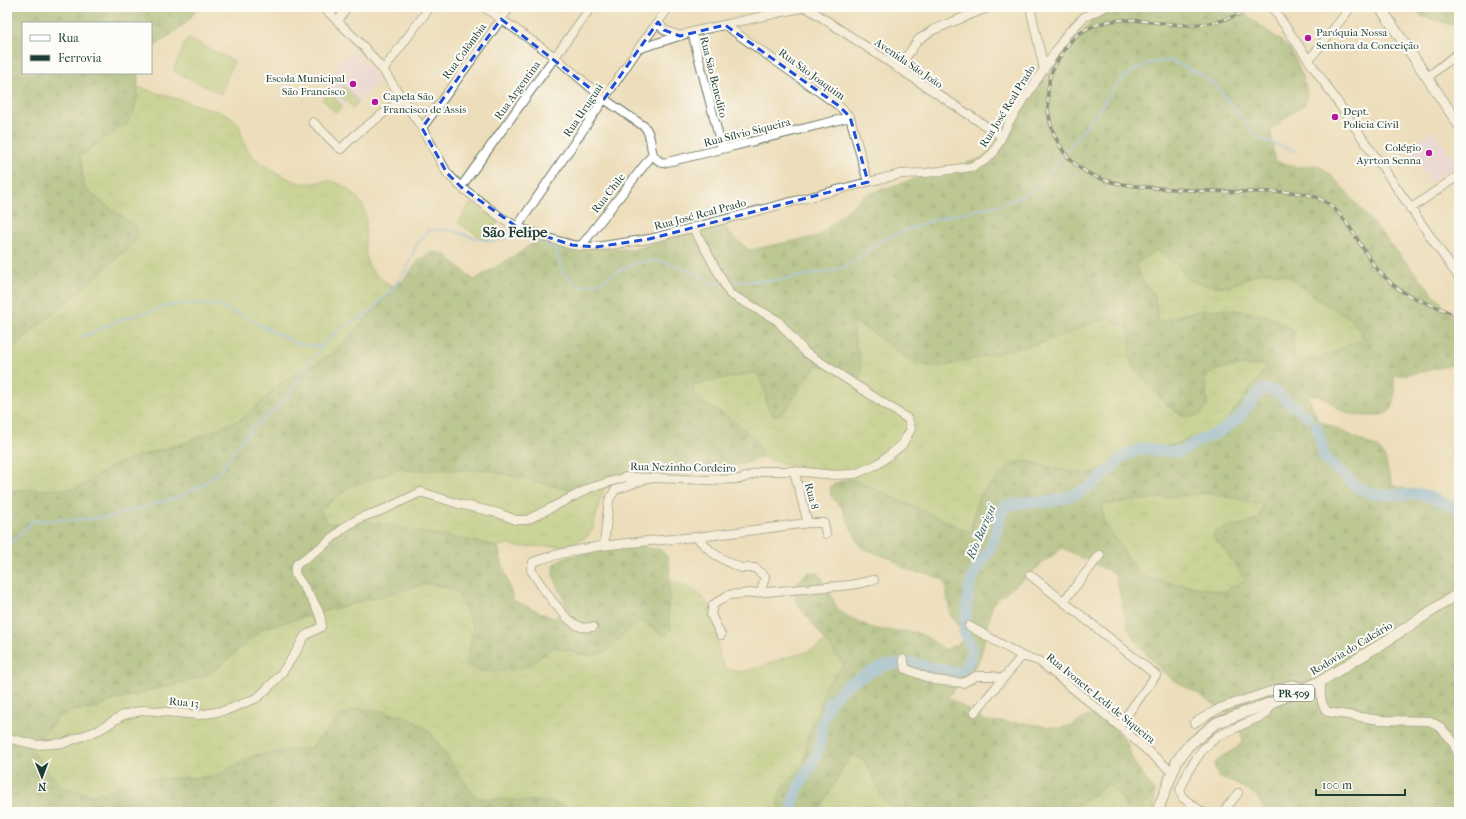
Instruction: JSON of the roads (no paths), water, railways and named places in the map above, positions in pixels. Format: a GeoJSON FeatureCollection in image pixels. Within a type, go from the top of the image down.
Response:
{"type":"FeatureCollection","features":[{"type":"Feature","properties":{"kind":"main road"},"geometry":{"type":"LineString","coordinates":[[1380,7],[1459,113]]}},
{"type":"Feature","properties":{"kind":"main road"},"geometry":{"type":"LineString","coordinates":[[1387,7],[1459,125]]}},
{"type":"Feature","properties":{"kind":"main road","name":"Rodovia do Calcário"},"geometry":{"type":"LineString","coordinates":[[1157,812],[1177,761],[1188,746],[1216,723],[1273,702],[1321,681],[1380,645],[1459,592]]}},
{"type":"Feature","properties":{"kind":"street","name":"Rua José Real Prado"},"geometry":{"type":"LineString","coordinates":[[323,7],[364,47],[383,70],[422,128],[447,173],[461,187],[499,216],[518,227],[565,243],[596,247],[649,239],[901,174],[926,173],[970,167],[984,160],[994,152],[1001,136],[1067,34],[1084,17],[1105,7]]}},
{"type":"Feature","properties":{"kind":"street"},"geometry":{"type":"LineString","coordinates":[[338,21],[348,7]]}},
{"type":"Feature","properties":{"kind":"street"},"geometry":{"type":"LineString","coordinates":[[383,70],[430,7]]}},
{"type":"Feature","properties":{"kind":"street"},"geometry":{"type":"LineString","coordinates":[[484,7],[555,57],[604,99],[645,127],[649,133],[652,154]]}},
{"type":"Feature","properties":{"kind":"street","name":"Rua Colômbia"},"geometry":{"type":"LineString","coordinates":[[422,128],[510,7]]}},
{"type":"Feature","properties":{"kind":"street","name":"Rua Argentina"},"geometry":{"type":"LineString","coordinates":[[461,187],[591,7]]}},
{"type":"Feature","properties":{"kind":"street","name":"Rua Uruguai"},"geometry":{"type":"LineString","coordinates":[[518,227],[638,49],[669,7]]}},
{"type":"Feature","properties":{"kind":"street"},"geometry":{"type":"LineString","coordinates":[[638,49],[692,32],[806,7]]}},
{"type":"Feature","properties":{"kind":"street","name":"Avenida São João"},"geometry":{"type":"LineString","coordinates":[[806,7],[1001,136]]}},
{"type":"Feature","properties":{"kind":"street"},"geometry":{"type":"LineString","coordinates":[[898,69],[918,40],[933,30],[989,7]]}},
{"type":"Feature","properties":{"kind":"street"},"geometry":{"type":"LineString","coordinates":[[1030,7],[1044,69]]}},
{"type":"Feature","properties":{"kind":"street"},"geometry":{"type":"LineString","coordinates":[[1272,7],[1459,278]]}},
{"type":"Feature","properties":{"kind":"street"},"geometry":{"type":"LineString","coordinates":[[1309,60],[1351,7]]}},
{"type":"Feature","properties":{"kind":"street"},"geometry":{"type":"LineString","coordinates":[[658,22],[664,30],[680,36]]}},
{"type":"Feature","properties":{"kind":"street","name":"Rua São Joaquim"},"geometry":{"type":"LineString","coordinates":[[725,25],[839,106],[850,117]]}},
{"type":"Feature","properties":{"kind":"street","name":"Rua São Benedito"},"geometry":{"type":"LineString","coordinates":[[692,32],[722,150]]}},
{"type":"Feature","properties":{"kind":"street"},"geometry":{"type":"LineString","coordinates":[[1430,76],[1459,52]]}},
{"type":"Feature","properties":{"kind":"street"},"geometry":{"type":"LineString","coordinates":[[313,122],[341,149],[354,136],[402,99]]}},
{"type":"Feature","properties":{"kind":"street"},"geometry":{"type":"LineString","coordinates":[[850,117],[868,182]]}},
{"type":"Feature","properties":{"kind":"street","name":"Rua Sílvio Siqueira"},"geometry":{"type":"LineString","coordinates":[[652,154],[655,159],[663,163],[722,150],[850,117]]}},
{"type":"Feature","properties":{"kind":"street","name":"Rua Chile"},"geometry":{"type":"LineString","coordinates":[[581,246],[652,154]]}},
{"type":"Feature","properties":{"kind":"street"},"geometry":{"type":"LineString","coordinates":[[1410,209],[1459,175]]}},
{"type":"Feature","properties":{"kind":"street","name":"Rua Nezinho Cordeiro"},"geometry":{"type":"LineString","coordinates":[[322,618],[295,574],[297,564],[324,545],[345,527],[360,518],[385,509],[421,492],[459,504],[498,513],[516,520],[527,520],[590,488],[626,477],[709,480],[740,479],[763,471],[794,471],[835,475],[855,474],[878,464],[902,445],[911,429],[908,419],[805,352],[777,320],[730,294],[693,227]]}},
{"type":"Feature","properties":{"kind":"street","name":"Rua 8"},"geometry":{"type":"LineString","coordinates":[[794,471],[808,523],[824,523],[826,534]]}},
{"type":"Feature","properties":{"kind":"street"},"geometry":{"type":"LineString","coordinates":[[604,545],[609,500],[614,490],[649,478]]}},
{"type":"Feature","properties":{"kind":"street"},"geometry":{"type":"LineString","coordinates":[[593,627],[580,627],[570,620],[552,602],[531,570],[532,562],[554,555],[604,545],[696,537],[808,523]]}},
{"type":"Feature","properties":{"kind":"street"},"geometry":{"type":"LineString","coordinates":[[696,537],[713,553],[728,562],[741,568],[755,568],[766,577],[760,592]]}},
{"type":"Feature","properties":{"kind":"street"},"geometry":{"type":"LineString","coordinates":[[1064,601],[1100,555]]}},
{"type":"Feature","properties":{"kind":"street"},"geometry":{"type":"LineString","coordinates":[[1030,575],[1156,675],[1119,726]]}},
{"type":"Feature","properties":{"kind":"street"},"geometry":{"type":"LineString","coordinates":[[721,635],[711,615],[713,605],[728,595],[851,585],[874,580]]}},
{"type":"Feature","properties":{"kind":"street","name":"Rua 13"},"geometry":{"type":"LineString","coordinates":[[7,738],[36,745],[64,743],[99,730],[123,715],[145,710],[199,715],[227,710],[257,698],[271,685],[296,652],[304,637],[321,627],[323,623],[322,618]]}},
{"type":"Feature","properties":{"kind":"street","name":"Rua Ivonete Ledi de Siqueira"},"geometry":{"type":"LineString","coordinates":[[969,626],[1022,656],[1039,661],[1119,726],[1172,772]]}},
{"type":"Feature","properties":{"kind":"street"},"geometry":{"type":"LineString","coordinates":[[975,712],[1022,656]]}},
{"type":"Feature","properties":{"kind":"street"},"geometry":{"type":"LineString","coordinates":[[903,659],[906,669],[934,680],[963,682],[976,676],[992,676],[1003,680]]}},
{"type":"Feature","properties":{"kind":"street"},"geometry":{"type":"LineString","coordinates":[[1321,681],[1321,703],[1328,712],[1380,720],[1430,721],[1440,727],[1452,740],[1459,756]]}},
{"type":"Feature","properties":{"kind":"street"},"geometry":{"type":"LineString","coordinates":[[1194,723],[1220,708],[1292,684],[1305,688]]}},
{"type":"Feature","properties":{"kind":"street"},"geometry":{"type":"LineString","coordinates":[[1202,812],[1183,798],[1180,790],[1190,768],[1203,749],[1218,736],[1266,714],[1273,702]]}},
{"type":"Feature","properties":{"kind":"street"},"geometry":{"type":"LineString","coordinates":[[1222,812],[1238,793]]}},
{"type":"Feature","properties":{"kind":"waterway"},"geometry":{"type":"LineString","coordinates":[[729,282],[768,281],[834,270],[846,266],[865,254],[878,242],[907,230],[940,218],[1003,204],[1020,197],[1038,187],[1086,127],[1119,82],[1132,71],[1153,62],[1172,61],[1200,74],[1216,86],[1258,138],[1295,151]]}},
{"type":"Feature","properties":{"kind":"waterway"},"geometry":{"type":"LineString","coordinates":[[7,547],[33,521],[91,519],[113,516],[178,497],[205,484],[222,469],[237,446],[252,429],[285,400],[313,358],[330,337],[344,326],[369,313],[395,285],[406,270],[417,244],[428,230],[451,230],[471,237],[493,242],[514,236],[536,238],[555,249],[562,271],[577,287],[599,283],[618,271],[638,262],[660,261],[693,272],[713,283],[721,284]]}},
{"type":"Feature","properties":{"kind":"waterway"},"geometry":{"type":"LineString","coordinates":[[82,337],[124,318],[170,305],[193,303],[219,306],[240,314],[299,344],[321,347]]}},
{"type":"Feature","properties":{"kind":"waterway","name":"Rio Barigui"},"geometry":{"type":"LineString","coordinates":[[795,812],[792,804],[800,784],[812,765],[820,745],[822,723],[830,702],[846,685],[887,665],[909,663],[953,672],[963,671],[973,652],[964,632],[969,588],[974,575],[991,548],[1004,506],[1028,502],[1050,502],[1071,496],[1089,487],[1123,456],[1144,448],[1159,451],[1181,452],[1198,441],[1219,432],[1237,420],[1261,390],[1273,390],[1308,417]]}},
{"type":"Feature","properties":{"kind":"waterway","name":"Rio Barigui"},"geometry":{"type":"LineString","coordinates":[[1316,426],[1325,460],[1358,488],[1378,495],[1422,494],[1459,509]]}},
{"type":"Feature","properties":{"kind":"railway"},"geometry":{"type":"LineString","coordinates":[[1252,7],[1223,20],[1203,24],[1182,25],[1123,20],[1101,23],[1078,34],[1062,53],[1052,71],[1050,78],[1048,91],[1050,120],[1054,134],[1060,146],[1078,167],[1105,180],[1121,184],[1202,191],[1287,192],[1314,196],[1331,206],[1339,213],[1377,269],[1394,286],[1412,297],[1459,318]]}},
{"type":"Feature","properties":{"kind":"place","name":"Paróquia Nossa Senhora da Conceição"},"geometry":{"type":"Point","coordinates":[1308,38]}},
{"type":"Feature","properties":{"kind":"place","name":"Escola Municipal São Francisco"},"geometry":{"type":"Point","coordinates":[353,84]}},
{"type":"Feature","properties":{"kind":"place","name":"Capela São Francisco de Assis"},"geometry":{"type":"Point","coordinates":[375,102]}},
{"type":"Feature","properties":{"kind":"place","name":"Dept. Policia Civil"},"geometry":{"type":"Point","coordinates":[1335,117]}},
{"type":"Feature","properties":{"kind":"place","name":"Colégio Ayrton Senna"},"geometry":{"type":"Point","coordinates":[1429,153]}},
{"type":"Feature","properties":{"kind":"district","name":"São Felipe"},"geometry":{"type":"Point","coordinates":[515,232]}}]}
